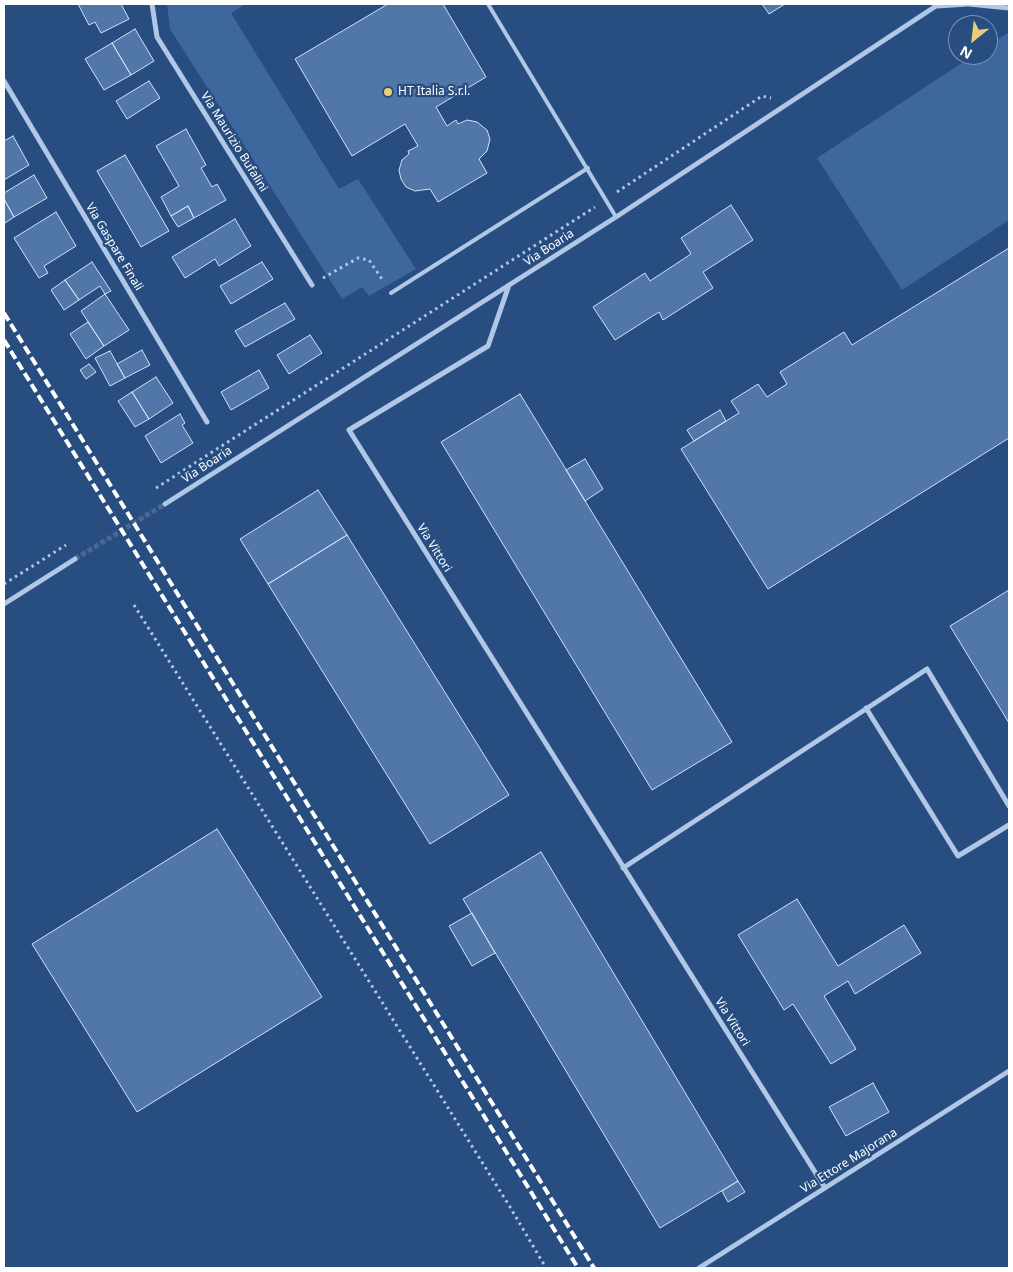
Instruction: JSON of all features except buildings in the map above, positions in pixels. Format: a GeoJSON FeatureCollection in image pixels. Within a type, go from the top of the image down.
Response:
{"type":"FeatureCollection","features":[{"type":"Feature","properties":{"kind":"street","name":"Via Maurizio Bufalini"},"geometry":{"type":"LineString","coordinates":[[152,4],[157,37],[312,285]]}},
{"type":"Feature","properties":{"kind":"street"},"geometry":{"type":"LineString","coordinates":[[938,4],[968,4],[1009,8]]}},
{"type":"Feature","properties":{"kind":"street","name":"Via Boaria"},"geometry":{"type":"LineString","coordinates":[[165,504],[616,217],[938,4]]}},
{"type":"Feature","properties":{"kind":"street","name":"Via Gaspare Finali"},"geometry":{"type":"LineString","coordinates":[[4,81],[207,422]]}},
{"type":"Feature","properties":{"kind":"street","name":"Via Vittori"},"geometry":{"type":"LineString","coordinates":[[509,285],[488,346],[349,430],[825,1188]]}},
{"type":"Feature","properties":{"kind":"street"},"geometry":{"type":"LineString","coordinates":[[4,604],[75,559]]}},
{"type":"Feature","properties":{"kind":"street"},"geometry":{"type":"LineString","coordinates":[[623,868],[927,669],[1009,806]]}},
{"type":"Feature","properties":{"kind":"street"},"geometry":{"type":"LineString","coordinates":[[866,708],[958,856],[1009,825]]}},
{"type":"Feature","properties":{"kind":"street","name":"Via Ettore Majorana"},"geometry":{"type":"LineString","coordinates":[[699,1268],[1009,1071]]}},
{"type":"Feature","properties":{"kind":"lane"},"geometry":{"type":"LineString","coordinates":[[488,4],[616,217]]}},
{"type":"Feature","properties":{"kind":"lane"},"geometry":{"type":"LineString","coordinates":[[391,293],[588,168]]}},
{"type":"Feature","properties":{"kind":"path"},"geometry":{"type":"LineString","coordinates":[[156,488],[606,200],[762,96],[789,103]]}},
{"type":"Feature","properties":{"kind":"path"},"geometry":{"type":"LineString","coordinates":[[312,285],[358,258],[369,260],[391,293]]}},
{"type":"Feature","properties":{"kind":"path"},"geometry":{"type":"LineString","coordinates":[[4,584],[66,545]]}},
{"type":"Feature","properties":{"kind":"path"},"geometry":{"type":"LineString","coordinates":[[134,605],[505,1198],[546,1268]]}},
{"type":"Feature","properties":{"kind":"shaded area"},"geometry":{"type":"Polygon","coordinates":[[[167,4],[245,4],[231,13],[339,189],[358,179],[416,269],[369,296],[362,287],[342,299],[170,29],[167,4]]]}},
{"type":"Feature","properties":{"kind":"shaded area"},"geometry":{"type":"Polygon","coordinates":[[[1009,32],[1009,220],[902,290],[817,158],[959,65],[998,65],[998,39],[1009,32]]]}},
{"type":"Feature","properties":{"kind":"tunnel"},"geometry":{"type":"LineString","coordinates":[[75,559],[165,504]]}},
{"type":"Feature","properties":{"kind":"railway"},"geometry":{"type":"LineString","coordinates":[[4,313],[594,1268]]}},
{"type":"Feature","properties":{"kind":"railway"},"geometry":{"type":"LineString","coordinates":[[4,340],[578,1268]]}},
{"type":"Feature","properties":{"kind":"place","name":"HT Italia S.r.l."},"geometry":{"type":"Point","coordinates":[388,92]}}]}
